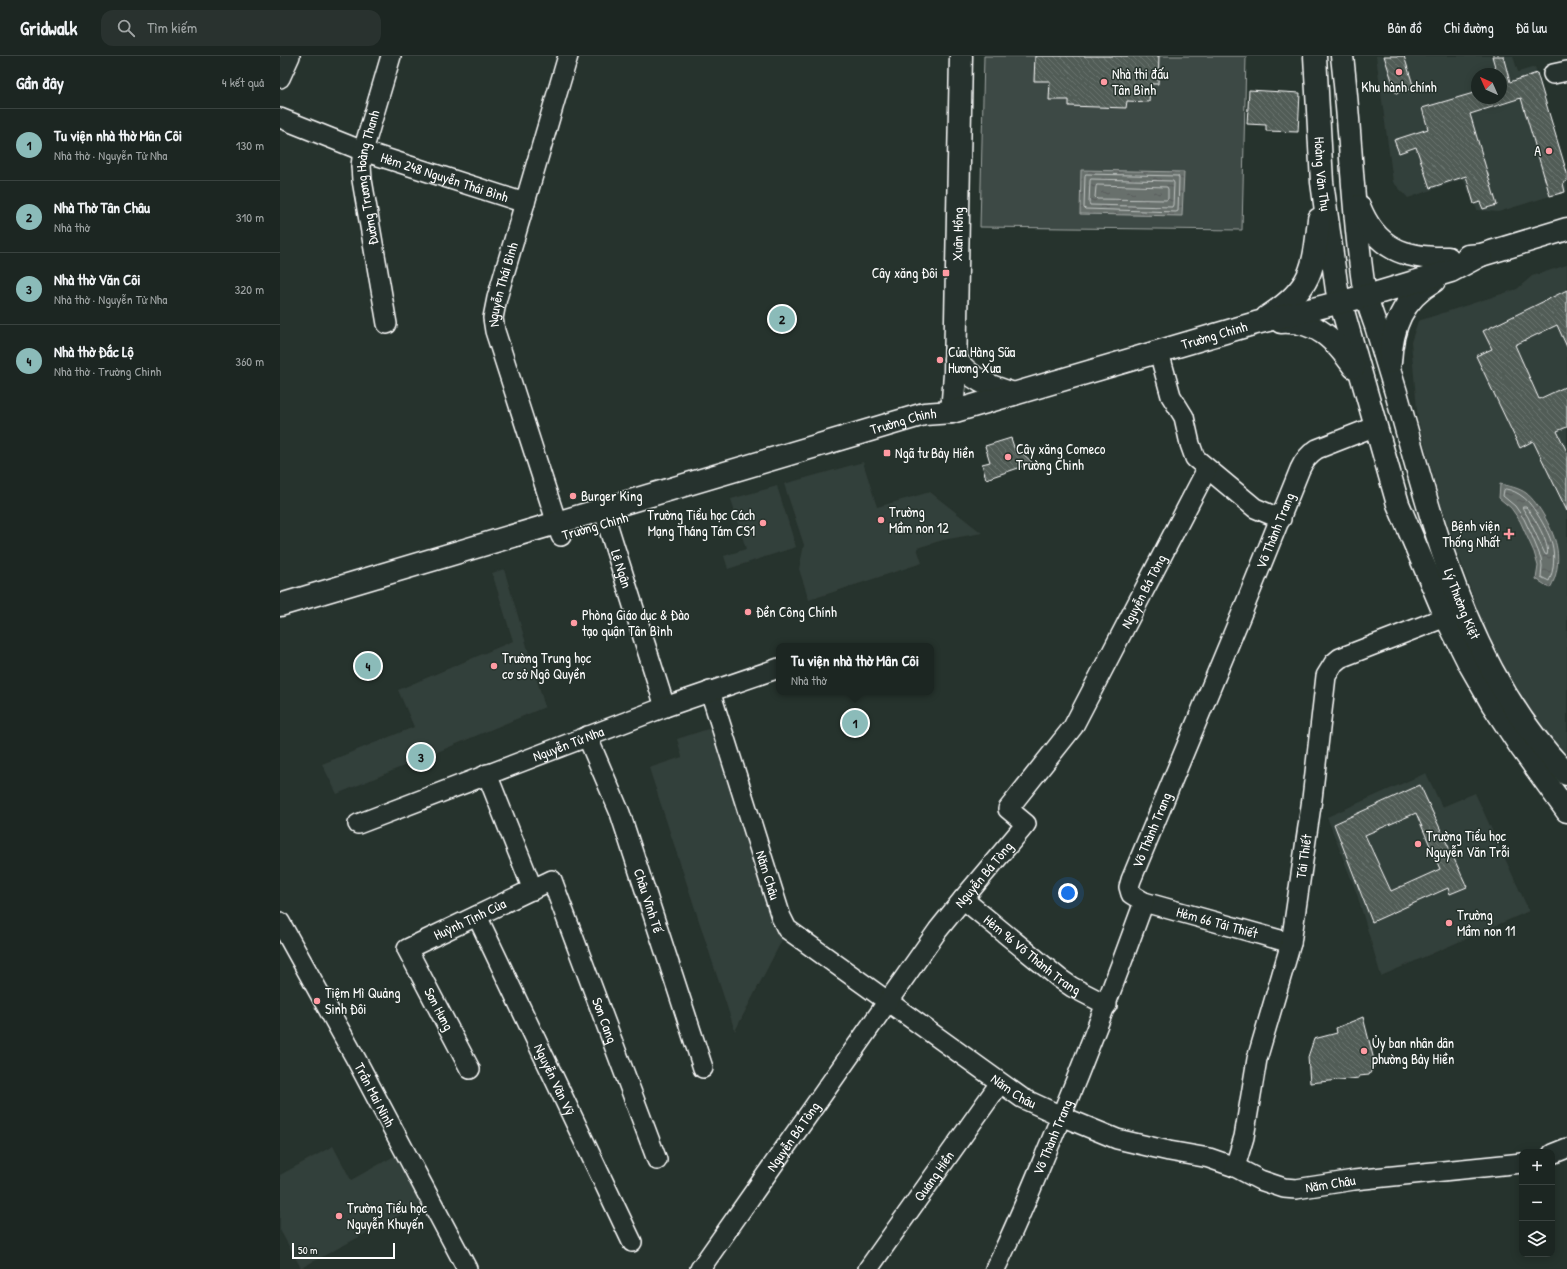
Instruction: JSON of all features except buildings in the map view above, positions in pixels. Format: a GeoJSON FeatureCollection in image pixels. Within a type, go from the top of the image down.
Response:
{"type":"FeatureCollection","features":[{"type":"Feature","properties":{"kind":"main road","name":"Xuân Hồng"},"geometry":{"type":"LineString","coordinates":[[952,412],[955,359],[961,56]]}},
{"type":"Feature","properties":{"kind":"main road","name":"Hoàng Văn Thụ"},"geometry":{"type":"LineString","coordinates":[[1315,56],[1322,182],[1339,296]]}},
{"type":"Feature","properties":{"kind":"main road"},"geometry":{"type":"LineString","coordinates":[[1342,56],[1348,106],[1354,196],[1364,289]]}},
{"type":"Feature","properties":{"kind":"main road"},"geometry":{"type":"LineString","coordinates":[[1256,324],[1280,309],[1294,297],[1304,286],[1310,274],[1316,245],[1322,182]]}},
{"type":"Feature","properties":{"kind":"main road"},"geometry":{"type":"LineString","coordinates":[[1354,196],[1364,218],[1380,239],[1391,248],[1415,257],[1450,265]]}},
{"type":"Feature","properties":{"kind":"main road"},"geometry":{"type":"LineString","coordinates":[[1389,369],[1393,333],[1404,307],[1450,265],[1567,229]]}},
{"type":"Feature","properties":{"kind":"main road","name":"Trường Chinh"},"geometry":{"type":"LineString","coordinates":[[280,605],[559,530],[607,523],[924,414],[952,412],[1256,324],[1339,296],[1450,265]]}},
{"type":"Feature","properties":{"kind":"main road","name":"Lý Thường Kiệt"},"geometry":{"type":"LineString","coordinates":[[1364,289],[1446,563],[1464,610],[1483,653],[1506,698],[1552,759],[1567,774]]}},
{"type":"Feature","properties":{"kind":"main road"},"geometry":{"type":"LineString","coordinates":[[1339,296],[1364,386]]}},
{"type":"Feature","properties":{"kind":"main road"},"geometry":{"type":"LineString","coordinates":[[1256,324],[1288,322],[1300,323],[1321,331],[1330,337],[1345,354],[1364,386]]}},
{"type":"Feature","properties":{"kind":"main road"},"geometry":{"type":"LineString","coordinates":[[1354,351],[1381,344]]}},
{"type":"Feature","properties":{"kind":"main road"},"geometry":{"type":"LineString","coordinates":[[955,359],[963,369],[979,382],[992,388],[1014,394]]}},
{"type":"Feature","properties":{"kind":"main road","name":"Lý Thường Kiệt"},"geometry":{"type":"LineString","coordinates":[[1364,386],[1398,504],[1446,617],[1469,663],[1493,705],[1532,763],[1567,811]]}},
{"type":"Feature","properties":{"kind":"main road","name":"Trường Chinh"},"geometry":{"type":"LineString","coordinates":[[280,619],[559,530],[775,466]]}},
{"type":"Feature","properties":{"kind":"street"},"geometry":{"type":"LineString","coordinates":[[280,78],[290,56]]}},
{"type":"Feature","properties":{"kind":"street","name":"Đường Trương Hoàng Thanh"},"geometry":{"type":"LineString","coordinates":[[387,324],[362,180],[361,166],[391,56]]}},
{"type":"Feature","properties":{"kind":"street","name":"Nguyễn Thái Bình"},"geometry":{"type":"LineString","coordinates":[[559,530],[495,331],[493,318],[497,298],[568,56]]}},
{"type":"Feature","properties":{"kind":"street","name":"Hẻm 248 Nguyễn Thái Bình"},"geometry":{"type":"LineString","coordinates":[[280,118],[364,151],[525,203]]}},
{"type":"Feature","properties":{"kind":"street"},"geometry":{"type":"LineString","coordinates":[[1159,352],[1171,396],[1184,417],[1192,452],[1196,458],[1207,469],[1255,508],[1281,519]]}},
{"type":"Feature","properties":{"kind":"street","name":"Võ Thành Trang"},"geometry":{"type":"LineString","coordinates":[[995,1269],[1012,1236],[1062,1116],[1107,1005],[1144,902],[1131,894],[1129,887],[1131,880],[1281,519],[1300,469],[1310,453],[1317,449],[1376,426]]}},
{"type":"Feature","properties":{"kind":"street","name":"Nguyễn Bá Tòng"},"geometry":{"type":"LineString","coordinates":[[700,1269],[938,930],[1026,824],[1008,809],[1072,727],[1207,469]]}},
{"type":"Feature","properties":{"kind":"street","name":"Lê Ngân"},"geometry":{"type":"LineString","coordinates":[[607,523],[665,706]]}},
{"type":"Feature","properties":{"kind":"street","name":"Tái Thiết"},"geometry":{"type":"LineString","coordinates":[[1235,1167],[1244,1136],[1258,1059],[1291,943],[1312,798],[1325,683],[1329,670],[1340,658],[1446,617]]}},
{"type":"Feature","properties":{"kind":"street","name":"Nguyễn Tử Nha"},"geometry":{"type":"LineString","coordinates":[[358,824],[665,706],[776,669]]}},
{"type":"Feature","properties":{"kind":"street","name":"Năm Châu"},"geometry":{"type":"LineString","coordinates":[[710,691],[783,923],[793,934],[1022,1098],[1117,1139],[1162,1150],[1209,1158],[1235,1167],[1274,1186],[1296,1190],[1354,1180],[1519,1163]]}},
{"type":"Feature","properties":{"kind":"street","name":"Châu Vĩnh Tế"},"geometry":{"type":"LineString","coordinates":[[587,736],[620,813],[703,1068]]}},
{"type":"Feature","properties":{"kind":"street"},"geometry":{"type":"LineString","coordinates":[[487,774],[533,890]]}},
{"type":"Feature","properties":{"kind":"street","name":"Huỳnh Tịnh Của"},"geometry":{"type":"LineString","coordinates":[[407,949],[552,880]]}},
{"type":"Feature","properties":{"kind":"street","name":"Sơn Cang"},"geometry":{"type":"LineString","coordinates":[[552,880],[657,1160]]}},
{"type":"Feature","properties":{"kind":"street","name":"Hẻm 96 Võ Thành Trang"},"geometry":{"type":"LineString","coordinates":[[963,899],[1059,978],[1072,987],[1107,1005]]}},
{"type":"Feature","properties":{"kind":"street","name":"Hẻm 66 Tái Thiết"},"geometry":{"type":"LineString","coordinates":[[1144,902],[1291,943]]}},
{"type":"Feature","properties":{"kind":"street","name":"Nguyễn Văn Vỹ"},"geometry":{"type":"LineString","coordinates":[[477,916],[632,1242]]}},
{"type":"Feature","properties":{"kind":"street","name":"Trần Mai Ninh"},"geometry":{"type":"LineString","coordinates":[[280,922],[357,1061],[467,1269]]}},
{"type":"Feature","properties":{"kind":"street","name":"Sơn Hưng"},"geometry":{"type":"LineString","coordinates":[[407,949],[470,1069]]}},
{"type":"Feature","properties":{"kind":"street","name":"Quảng Hiền"},"geometry":{"type":"LineString","coordinates":[[868,1269],[1000,1082]]}},
{"type":"Feature","properties":{"kind":"street"},"geometry":{"type":"LineString","coordinates":[[1555,1153],[1567,1148]]}},
{"type":"Feature","properties":{"kind":"shaded area"},"geometry":{"type":"Polygon","coordinates":[[[984,56],[1246,56],[1242,230],[980,227],[984,56]]]}},
{"type":"Feature","properties":{"kind":"shaded area"},"geometry":{"type":"Polygon","coordinates":[[[1376,56],[1513,56],[1518,72],[1535,67],[1567,173],[1567,191],[1498,212],[1477,210],[1463,179],[1408,198],[1393,182],[1376,56]]]}},
{"type":"Feature","properties":{"kind":"shaded area","name":"Bệnh viện Thống Nhất"},"geometry":{"type":"Polygon","coordinates":[[[1567,265],[1567,754],[1524,711],[1503,674],[1480,617],[1442,508],[1418,421],[1411,342],[1418,321],[1517,289],[1532,276],[1567,265]]]}},
{"type":"Feature","properties":{"kind":"shaded area","name":"Trường Mầm non 12"},"geometry":{"type":"Polygon","coordinates":[[[863,462],[877,507],[930,492],[982,533],[943,540],[917,548],[922,563],[809,600],[799,569],[804,545],[784,484],[863,462]]]}},
{"type":"Feature","properties":{"kind":"shaded area","name":"Trường Tiểu học Cách Mạng Tháng Tám CS1"},"geometry":{"type":"Polygon","coordinates":[[[777,486],[796,547],[728,569],[724,556],[746,549],[731,499],[777,486]]]}},
{"type":"Feature","properties":{"kind":"shaded area","name":"Trường Trung học cơ sở Ngô Quyền"},"geometry":{"type":"Polygon","coordinates":[[[504,569],[545,707],[337,794],[322,764],[414,727],[398,690],[513,641],[492,573],[504,569]]]}},
{"type":"Feature","properties":{"kind":"shaded area"},"geometry":{"type":"Polygon","coordinates":[[[714,727],[782,940],[735,1031],[649,768],[682,757],[677,739],[714,727]]]}},
{"type":"Feature","properties":{"kind":"shaded area","name":"Trường Tiểu học Nguyễn Văn Trỗi"},"geometry":{"type":"Polygon","coordinates":[[[1426,773],[1442,807],[1475,793],[1529,911],[1381,976],[1357,894],[1327,817],[1426,773]]]}},
{"type":"Feature","properties":{"kind":"shaded area","name":"Trường Tiểu học Nguyễn Khuyến"},"geometry":{"type":"Polygon","coordinates":[[[333,1146],[351,1180],[398,1154],[423,1203],[301,1268],[280,1230],[280,1175],[333,1146]]]}},
{"type":"Feature","properties":{"kind":"water"},"geometry":{"type":"Polygon","coordinates":[[[1081,170],[1184,172],[1182,216],[1080,214],[1081,170]]]}},
{"type":"Feature","properties":{"kind":"water"},"geometry":{"type":"Polygon","coordinates":[[[1500,484],[1517,488],[1526,493],[1541,511],[1550,527],[1556,542],[1558,559],[1556,574],[1550,588],[1536,579],[1538,566],[1534,552],[1520,521],[1511,508],[1499,498],[1500,484]]]}},
{"type":"Feature","properties":{"kind":"place","name":"Khu hành chính"},"geometry":{"type":"Point","coordinates":[1399,72]}},
{"type":"Feature","properties":{"kind":"place","name":"Nhà thi đấu Tân Bình"},"geometry":{"type":"Point","coordinates":[1104,82]}},
{"type":"Feature","properties":{"kind":"place","name":"A"},"geometry":{"type":"Point","coordinates":[1549,151]}},
{"type":"Feature","properties":{"kind":"place","name":"Cây xăng Đôi"},"geometry":{"type":"Point","coordinates":[946,273]}},
{"type":"Feature","properties":{"kind":"place","name":"Nhà Thờ Tân Châu"},"geometry":{"type":"Point","coordinates":[782,319]}},
{"type":"Feature","properties":{"kind":"place","name":"Cửa Hàng Sữa Hương Xưa"},"geometry":{"type":"Point","coordinates":[940,360]}},
{"type":"Feature","properties":{"kind":"place","name":"Ngã tư Bảy Hiền"},"geometry":{"type":"Point","coordinates":[887,453]}},
{"type":"Feature","properties":{"kind":"place","name":"Cây xăng Comeco Trường Chinh"},"geometry":{"type":"Point","coordinates":[1008,457]}},
{"type":"Feature","properties":{"kind":"place","name":"Burger King"},"geometry":{"type":"Point","coordinates":[573,496]}},
{"type":"Feature","properties":{"kind":"place","name":"Trường Mầm non 12"},"geometry":{"type":"Point","coordinates":[881,520]}},
{"type":"Feature","properties":{"kind":"place","name":"Trường Tiểu học Cách Mạng Tháng Tám CS1"},"geometry":{"type":"Point","coordinates":[763,523]}},
{"type":"Feature","properties":{"kind":"place","name":"Bệnh viện Thống Nhất"},"geometry":{"type":"Point","coordinates":[1509,534]}},
{"type":"Feature","properties":{"kind":"place","name":"Đền Công Chính"},"geometry":{"type":"Point","coordinates":[748,612]}},
{"type":"Feature","properties":{"kind":"place","name":"Phòng Giáo dục & Đào tạo quận Tân Bình"},"geometry":{"type":"Point","coordinates":[574,623]}},
{"type":"Feature","properties":{"kind":"place","name":"Nhà thờ Đắc Lộ"},"geometry":{"type":"Point","coordinates":[368,666]}},
{"type":"Feature","properties":{"kind":"place","name":"Trường Trung học cơ sở Ngô Quyền"},"geometry":{"type":"Point","coordinates":[494,666]}},
{"type":"Feature","properties":{"kind":"place","name":"Tu viện nhà thờ Mân Côi"},"geometry":{"type":"Point","coordinates":[855,723]}},
{"type":"Feature","properties":{"kind":"place","name":"Nhà thờ Văn Côi"},"geometry":{"type":"Point","coordinates":[421,757]}},
{"type":"Feature","properties":{"kind":"place","name":"Trường Tiểu học Nguyễn Văn Trỗi"},"geometry":{"type":"Point","coordinates":[1418,844]}},
{"type":"Feature","properties":{"kind":"place","name":"Trường Mầm non 11"},"geometry":{"type":"Point","coordinates":[1449,923]}},
{"type":"Feature","properties":{"kind":"place","name":"Tiệm Mì Quảng Sinh Đôi"},"geometry":{"type":"Point","coordinates":[317,1001]}},
{"type":"Feature","properties":{"kind":"place","name":"Ủy ban nhân dân phường Bảy Hiền"},"geometry":{"type":"Point","coordinates":[1364,1051]}},
{"type":"Feature","properties":{"kind":"place","name":"Trường Tiểu học Nguyễn Khuyến"},"geometry":{"type":"Point","coordinates":[339,1216]}}]}
